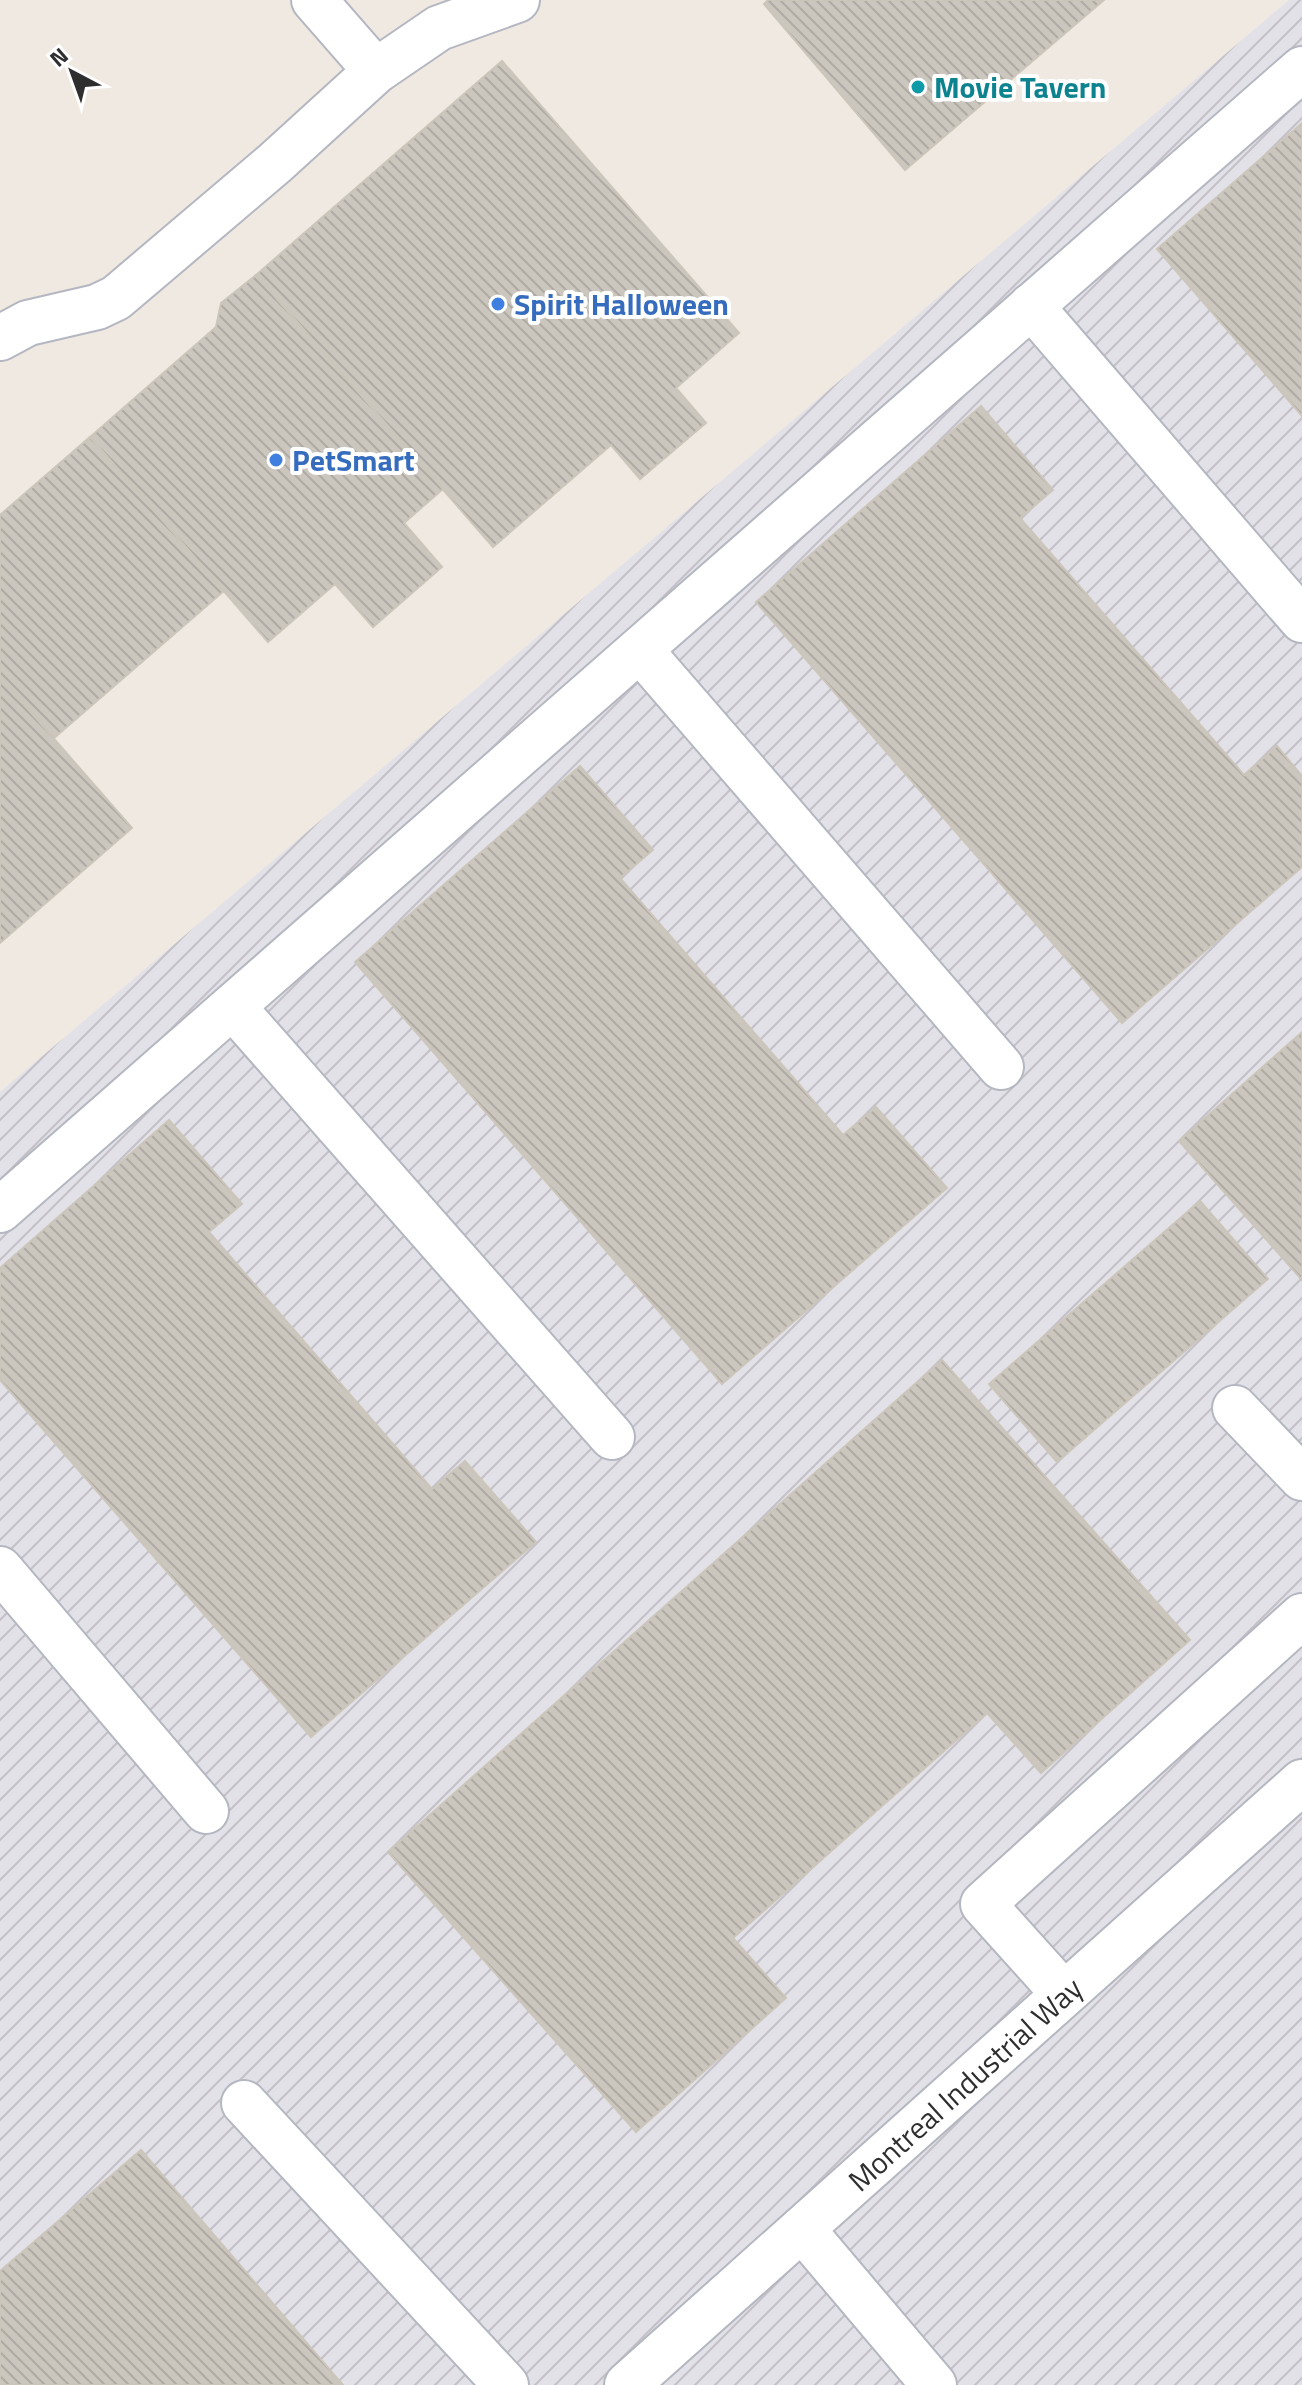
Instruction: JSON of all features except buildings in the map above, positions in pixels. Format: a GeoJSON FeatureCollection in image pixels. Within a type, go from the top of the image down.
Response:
{"type":"FeatureCollection","features":[{"type":"Feature","properties":{"kind":"street"},"geometry":{"type":"LineString","coordinates":[[314,0],[376,71]]}},
{"type":"Feature","properties":{"kind":"street"},"geometry":{"type":"LineString","coordinates":[[0,338],[28,323],[97,307],[116,298],[265,172],[376,71],[439,28],[517,0]]}},
{"type":"Feature","properties":{"kind":"street"},"geometry":{"type":"LineString","coordinates":[[0,1210],[1302,69]]}},
{"type":"Feature","properties":{"kind":"street"},"geometry":{"type":"LineString","coordinates":[[1031,306],[1302,620]]}},
{"type":"Feature","properties":{"kind":"street"},"geometry":{"type":"LineString","coordinates":[[640,650],[1001,1067]]}},
{"type":"Feature","properties":{"kind":"street"},"geometry":{"type":"LineString","coordinates":[[233,1007],[612,1437]]}},
{"type":"Feature","properties":{"kind":"street"},"geometry":{"type":"LineString","coordinates":[[1235,1408],[1302,1478]]}},
{"type":"Feature","properties":{"kind":"street"},"geometry":{"type":"LineString","coordinates":[[0,1569],[206,1811]]}},
{"type":"Feature","properties":{"kind":"street"},"geometry":{"type":"LineString","coordinates":[[1064,1994],[983,1904],[1302,1616]]}},
{"type":"Feature","properties":{"kind":"street","name":"Montreal Industrial Way"},"geometry":{"type":"LineString","coordinates":[[627,2385],[1064,1994],[1296,1797]]}},
{"type":"Feature","properties":{"kind":"street"},"geometry":{"type":"LineString","coordinates":[[244,2103],[506,2385]]}},
{"type":"Feature","properties":{"kind":"street"},"geometry":{"type":"LineString","coordinates":[[802,2229],[934,2385]]}},
{"type":"Feature","properties":{"kind":"shaded area"},"geometry":{"type":"Polygon","coordinates":[[[1289,0],[1302,0],[1302,2385],[0,2385],[0,1092],[1289,0]]]}},
{"type":"Feature","properties":{"kind":"place","name":"Movie Tavern"},"geometry":{"type":"Point","coordinates":[918,87]}},
{"type":"Feature","properties":{"kind":"place","name":"Spirit Halloween"},"geometry":{"type":"Point","coordinates":[498,304]}},
{"type":"Feature","properties":{"kind":"place","name":"PetSmart"},"geometry":{"type":"Point","coordinates":[276,460]}}]}
